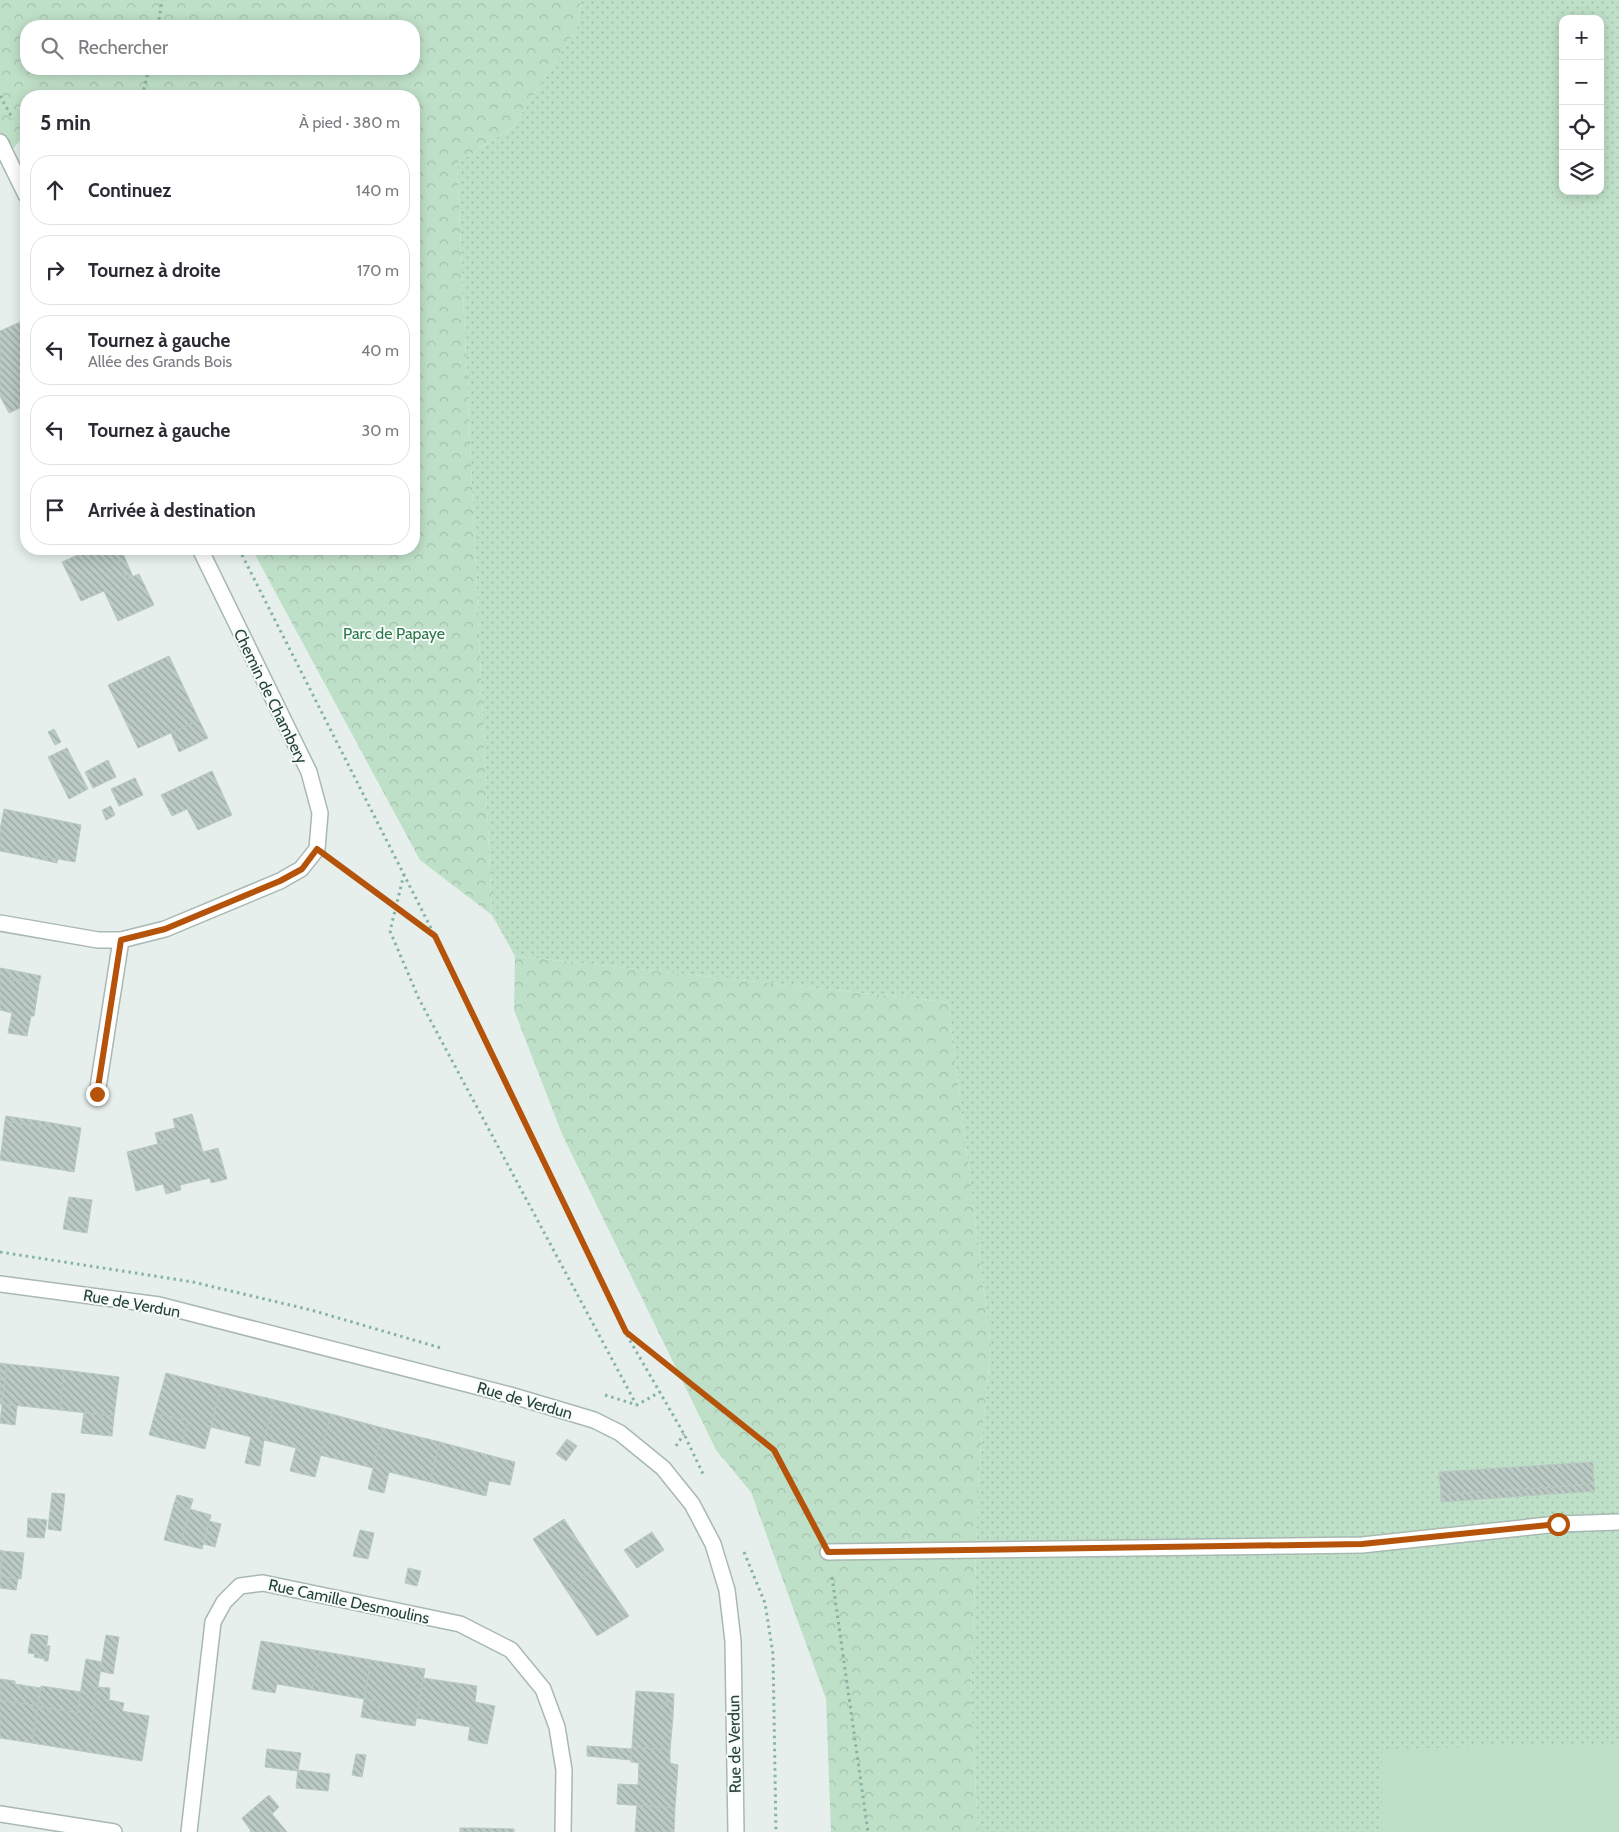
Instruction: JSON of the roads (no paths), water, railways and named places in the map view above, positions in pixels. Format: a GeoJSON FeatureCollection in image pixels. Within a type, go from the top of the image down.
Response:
{"type":"FeatureCollection","features":[{"type":"Feature","properties":{"kind":"street"},"geometry":{"type":"LineString","coordinates":[[0,142],[20,183]]}},
{"type":"Feature","properties":{"kind":"street","name":"Chemin de Chambery"},"geometry":{"type":"LineString","coordinates":[[121,940],[165,929],[280,881],[302,869],[317,849],[320,813],[309,772],[203,555]]}},
{"type":"Feature","properties":{"kind":"street"},"geometry":{"type":"LineString","coordinates":[[0,923],[98,940],[121,940],[97,1094]]}},
{"type":"Feature","properties":{"kind":"street","name":"Rue de Verdun"},"geometry":{"type":"LineString","coordinates":[[0,1284],[159,1305],[510,1395],[594,1420],[620,1433],[663,1468],[692,1504],[713,1544],[726,1590],[733,1641],[736,1832]]}},
{"type":"Feature","properties":{"kind":"street"},"geometry":{"type":"LineString","coordinates":[[828,1552],[1362,1544],[1558,1524],[1619,1522]]}},
{"type":"Feature","properties":{"kind":"street","name":"Rue Camille Desmoulins"},"geometry":{"type":"LineString","coordinates":[[189,1832],[213,1622],[224,1602],[240,1586],[263,1583],[460,1624],[511,1650],[542,1689],[557,1727],[564,1770],[563,1832]]}},
{"type":"Feature","properties":{"kind":"street"},"geometry":{"type":"LineString","coordinates":[[0,1814],[114,1832]]}},
{"type":"Feature","properties":{"kind":"park label","name":"Parc de Papaye"},"geometry":{"type":"Point","coordinates":[394,633]}}]}
